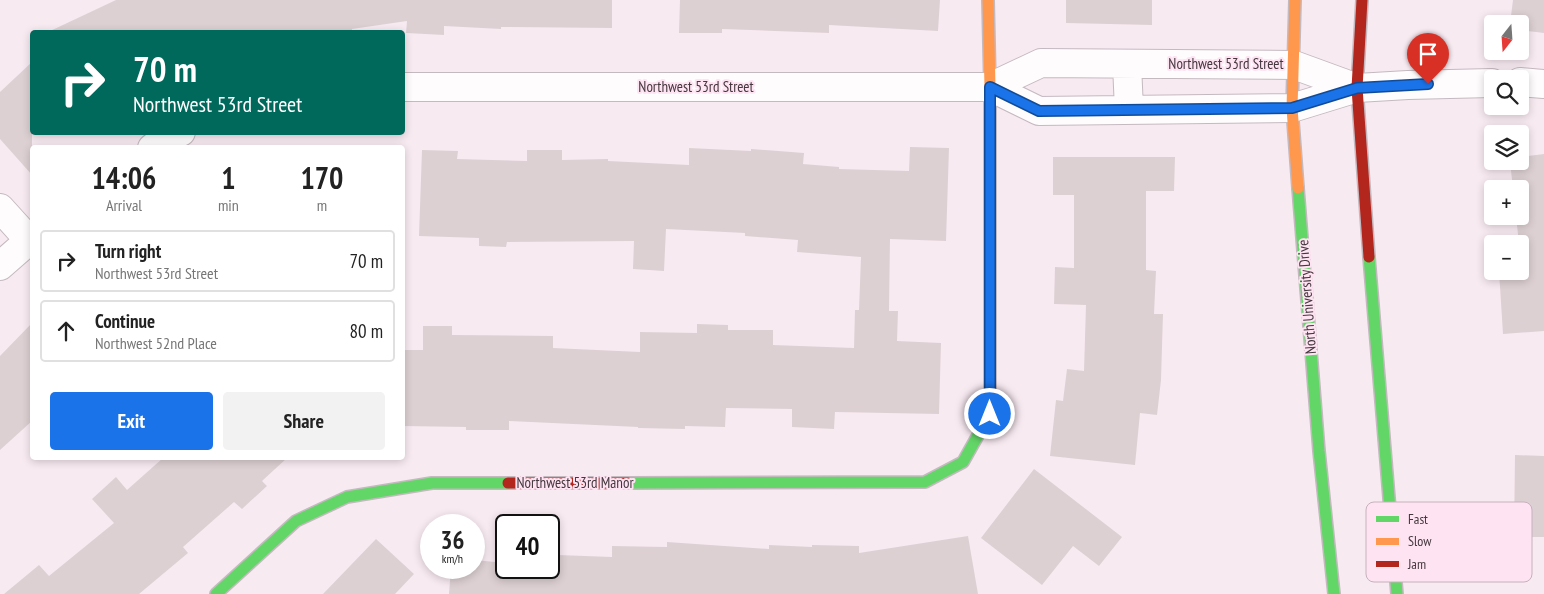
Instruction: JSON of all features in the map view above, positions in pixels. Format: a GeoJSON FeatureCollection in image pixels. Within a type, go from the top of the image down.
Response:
{"type":"FeatureCollection","features":[{"type":"Feature","properties":{"kind":"street"},"geometry":{"type":"LineString","coordinates":[[988,0],[990,87]]}},
{"type":"Feature","properties":{"kind":"street","name":"North University Drive"},"geometry":{"type":"LineString","coordinates":[[1295,0],[1292,108],[1319,451],[1334,594]]}},
{"type":"Feature","properties":{"kind":"street"},"geometry":{"type":"LineString","coordinates":[[1362,0],[1357,88],[1389,502]]}},
{"type":"Feature","properties":{"kind":"street","name":"Northwest 53rd Street"},"geometry":{"type":"LineString","coordinates":[[405,87],[990,87],[1041,63],[1294,65],[1357,88]]}},
{"type":"Feature","properties":{"kind":"street"},"geometry":{"type":"LineString","coordinates":[[1126,64],[1129,110]]}},
{"type":"Feature","properties":{"kind":"street"},"geometry":{"type":"LineString","coordinates":[[1357,88],[1484,83]]}},
{"type":"Feature","properties":{"kind":"street"},"geometry":{"type":"LineString","coordinates":[[1529,83],[1544,84]]}},
{"type":"Feature","properties":{"kind":"street","name":"Northwest 53rd Street"},"geometry":{"type":"LineString","coordinates":[[990,87],[1039,111],[1292,108],[1357,88]]}},
{"type":"Feature","properties":{"kind":"street","name":"Northwest 53rd Manor"},"geometry":{"type":"LineString","coordinates":[[216,594],[296,521],[347,497],[432,483],[925,482],[963,462],[990,414],[990,87]]}},
{"type":"Feature","properties":{"kind":"street"},"geometry":{"type":"LineString","coordinates":[[156,145],[164,138],[172,135]]}},
{"type":"Feature","properties":{"kind":"street"},"geometry":{"type":"LineString","coordinates":[[0,208],[30,238]]}},
{"type":"Feature","properties":{"kind":"street"},"geometry":{"type":"LineString","coordinates":[[0,266],[30,240]]}},
{"type":"Feature","properties":{"kind":"building"},"geometry":{"type":"Polygon","coordinates":[[[116,0],[612,0],[612,28],[501,27],[501,29],[444,26],[444,35],[406,33],[407,21],[352,30],[52,30],[116,0]]]}},
{"type":"Feature","properties":{"kind":"building"},"geometry":{"type":"Polygon","coordinates":[[[680,0],[940,0],[938,31],[829,25],[829,33],[722,29],[722,33],[679,33],[680,0]]]}},
{"type":"Feature","properties":{"kind":"building"},"geometry":{"type":"Polygon","coordinates":[[[1066,0],[1152,0],[1152,25],[1066,23],[1066,0]]]}},
{"type":"Feature","properties":{"kind":"building"},"geometry":{"type":"Polygon","coordinates":[[[1513,0],[1544,0],[1544,33],[1529,31],[1529,15],[1511,15],[1513,0]]]}},
{"type":"Feature","properties":{"kind":"building"},"geometry":{"type":"Polygon","coordinates":[[[30,64],[30,135],[32,135],[32,145],[30,145],[30,173],[0,139],[0,92],[30,64]]]}},
{"type":"Feature","properties":{"kind":"building"},"geometry":{"type":"Polygon","coordinates":[[[910,147],[949,148],[946,241],[890,239],[889,311],[898,311],[897,341],[941,343],[939,414],[835,412],[834,429],[792,427],[792,409],[726,408],[725,427],[685,426],[685,429],[638,428],[509,421],[509,430],[466,430],[466,427],[405,426],[405,350],[423,350],[423,326],[452,326],[452,335],[553,336],[553,348],[640,352],[640,332],[697,333],[697,324],[728,325],[728,330],[773,330],[773,345],[854,348],[855,310],[859,310],[861,257],[797,252],[798,240],[745,236],[745,233],[666,229],[664,271],[633,269],[634,241],[507,242],[506,247],[479,246],[479,238],[419,236],[422,150],[458,151],[457,159],[527,161],[527,150],[562,150],[562,160],[608,159],[608,161],[689,165],[689,148],[751,151],[751,149],[804,153],[803,164],[839,167],[839,169],[909,171],[910,147]]]}},
{"type":"Feature","properties":{"kind":"building"},"geometry":{"type":"Polygon","coordinates":[[[1544,154],[1544,331],[1503,334],[1500,280],[1529,280],[1529,235],[1518,235],[1517,225],[1529,225],[1529,180],[1512,180],[1511,170],[1529,170],[1529,156],[1544,154]]]}},
{"type":"Feature","properties":{"kind":"building"},"geometry":{"type":"Polygon","coordinates":[[[1053,157],[1175,157],[1174,191],[1146,191],[1146,270],[1156,271],[1154,314],[1163,314],[1161,380],[1157,415],[1140,413],[1135,465],[1050,456],[1056,400],[1063,401],[1067,369],[1084,371],[1086,305],[1054,304],[1055,267],[1074,268],[1074,195],[1053,195],[1053,157]]]}},
{"type":"Feature","properties":{"kind":"building"},"geometry":{"type":"Polygon","coordinates":[[[30,325],[30,423],[0,450],[0,356],[30,325]]]}},
{"type":"Feature","properties":{"kind":"building"},"geometry":{"type":"Polygon","coordinates":[[[1515,455],[1544,456],[1544,537],[1532,537],[1532,502],[1514,502],[1515,455]]]}},
{"type":"Feature","properties":{"kind":"building"},"geometry":{"type":"Polygon","coordinates":[[[161,460],[285,460],[262,481],[267,486],[242,509],[234,502],[183,547],[188,553],[139,594],[4,594],[39,565],[49,576],[114,523],[92,499],[116,477],[127,490],[161,460]]]}},
{"type":"Feature","properties":{"kind":"building"},"geometry":{"type":"Polygon","coordinates":[[[1034,469],[1122,537],[1099,566],[1073,546],[1042,585],[981,538],[1034,469]]]}},
{"type":"Feature","properties":{"kind":"building"},"geometry":{"type":"Polygon","coordinates":[[[968,536],[978,594],[449,594],[450,579],[485,579],[485,561],[495,562],[495,579],[560,579],[560,555],[612,557],[612,546],[667,547],[667,542],[769,549],[769,545],[812,547],[812,545],[859,546],[859,553],[968,536]]]}},
{"type":"Feature","properties":{"kind":"building"},"geometry":{"type":"Polygon","coordinates":[[[376,539],[414,574],[395,594],[323,594],[376,539]]]}},
{"type":"Feature","properties":{"kind":"traffic: fast"},"geometry":{"type":"LineString","coordinates":[[1298,188],[1319,451],[1334,594]]}},
{"type":"Feature","properties":{"kind":"traffic: fast"},"geometry":{"type":"LineString","coordinates":[[1369,257],[1389,502]]}},
{"type":"Feature","properties":{"kind":"traffic: fast"},"geometry":{"type":"LineString","coordinates":[[628,483],[925,482],[963,462],[990,414],[990,317]]}},
{"type":"Feature","properties":{"kind":"traffic: fast"},"geometry":{"type":"LineString","coordinates":[[216,594],[296,521],[347,497],[432,483],[508,483]]}},
{"type":"Feature","properties":{"kind":"traffic: fast"},"geometry":{"type":"LineString","coordinates":[[1396,582],[1397,594]]}},
{"type":"Feature","properties":{"kind":"traffic: slow"},"geometry":{"type":"LineString","coordinates":[[988,0],[990,317]]}},
{"type":"Feature","properties":{"kind":"traffic: slow"},"geometry":{"type":"LineString","coordinates":[[1295,0],[1292,108],[1298,188]]}},
{"type":"Feature","properties":{"kind":"traffic: jam"},"geometry":{"type":"LineString","coordinates":[[1362,0],[1357,88],[1369,257]]}},
{"type":"Feature","properties":{"kind":"traffic: jam"},"geometry":{"type":"LineString","coordinates":[[508,483],[628,483]]}},
{"type":"Feature","properties":{"kind":"route"},"geometry":{"type":"LineString","coordinates":[[990,414],[990,87],[1039,111],[1292,108],[1357,88],[1428,84]]}}]}
